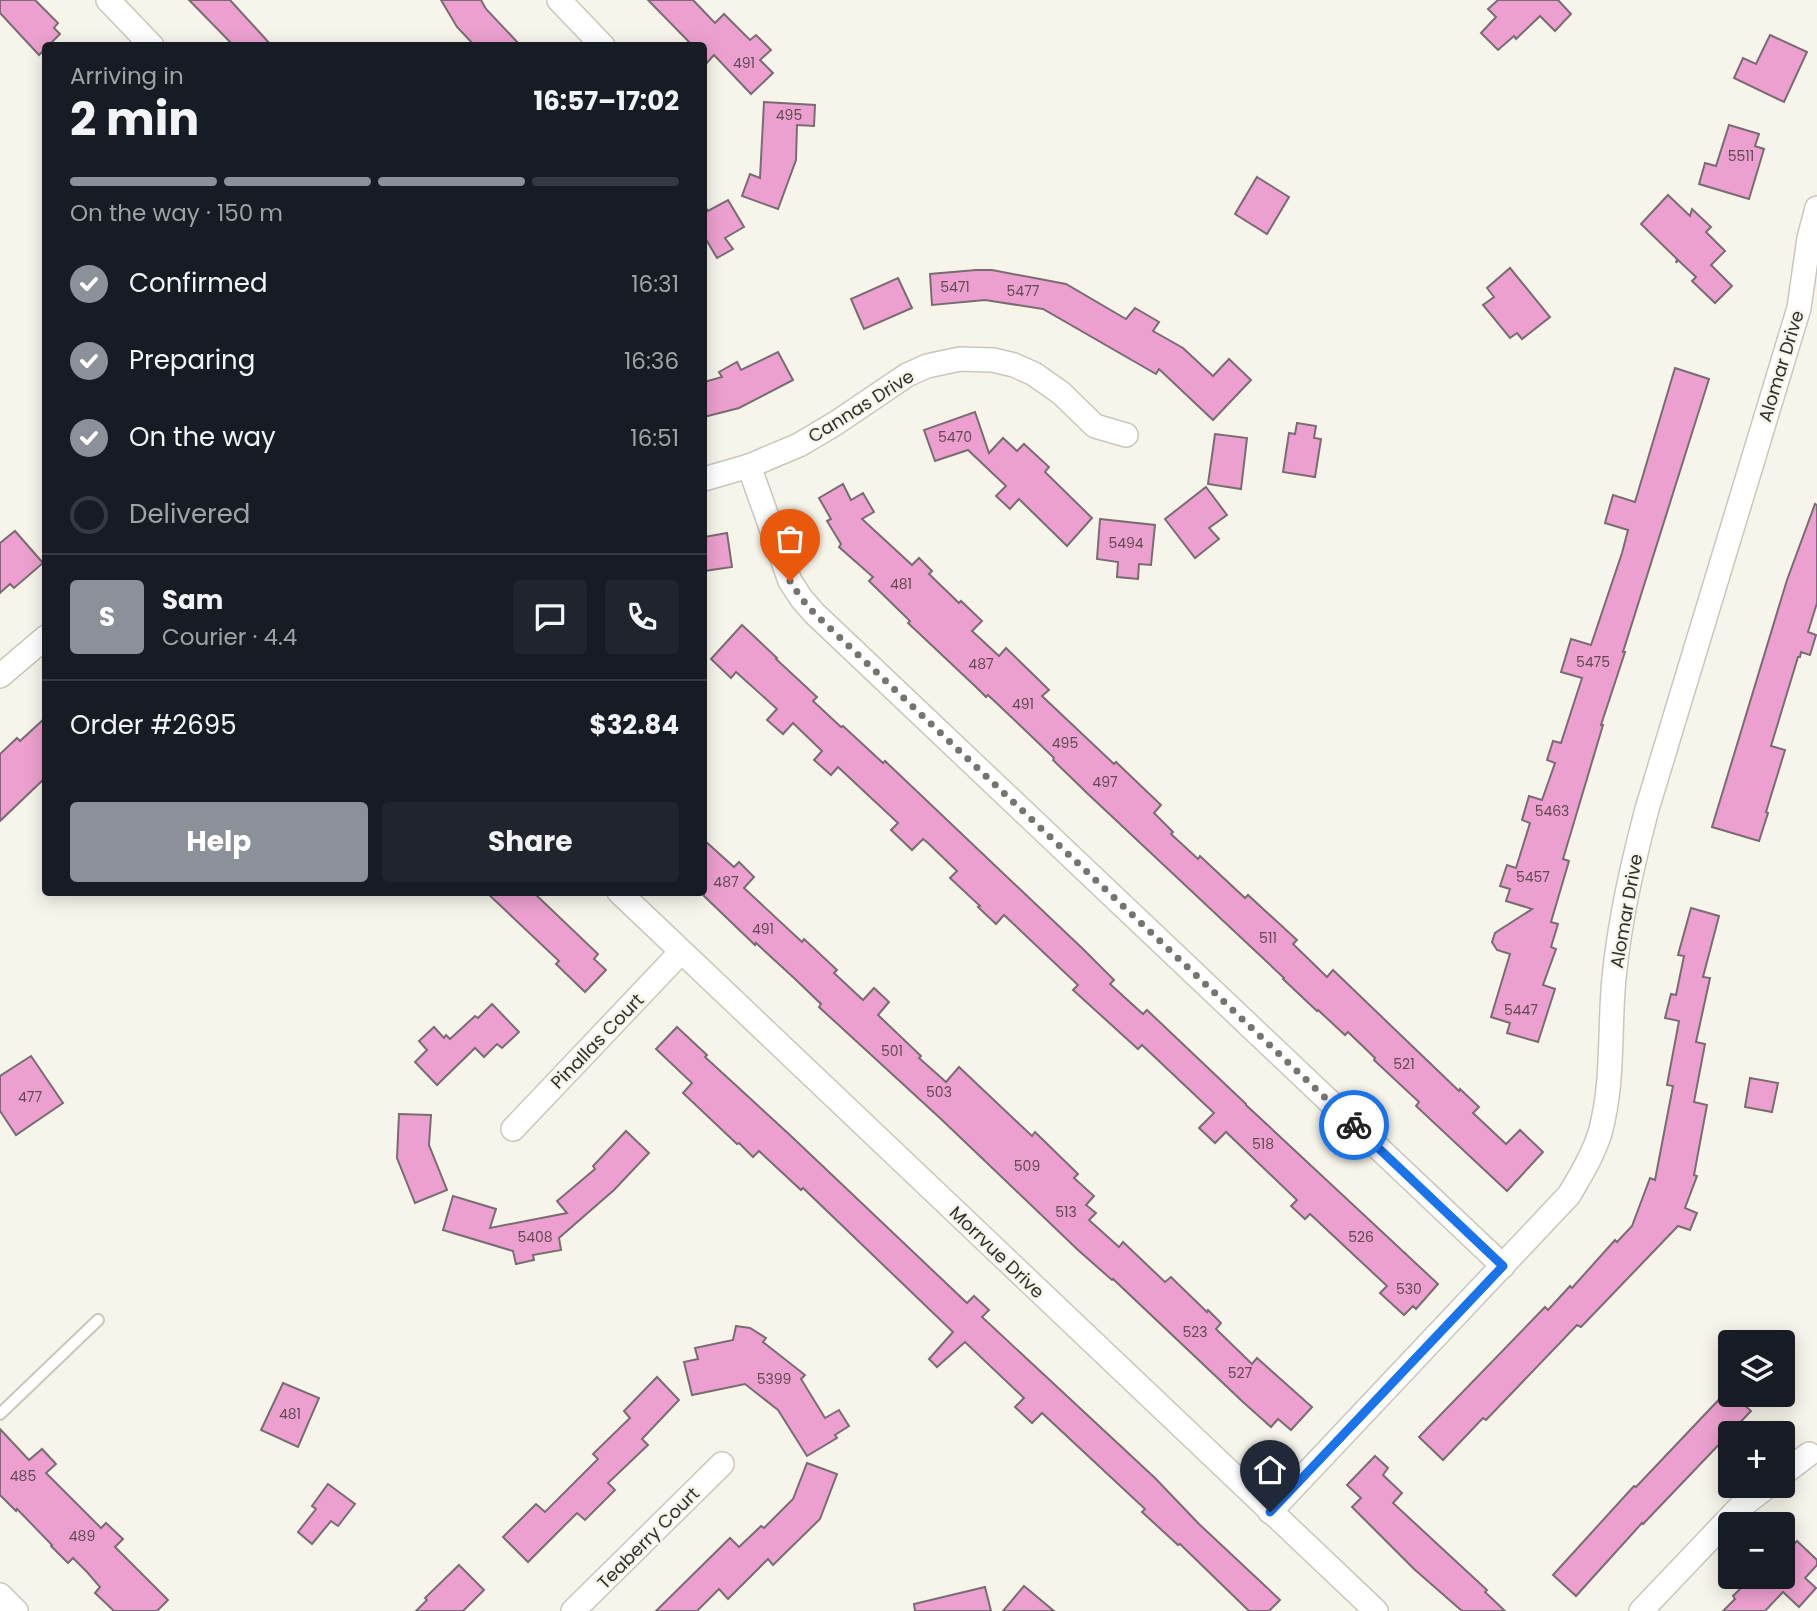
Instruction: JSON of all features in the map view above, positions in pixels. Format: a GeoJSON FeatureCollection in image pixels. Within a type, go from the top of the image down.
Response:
{"type":"FeatureCollection","features":[{"type":"Feature","properties":{"kind":"street"},"geometry":{"type":"LineString","coordinates":[[108,0],[148,42]]}},
{"type":"Feature","properties":{"kind":"street"},"geometry":{"type":"LineString","coordinates":[[559,0],[599,42]]}},
{"type":"Feature","properties":{"kind":"street","name":"Alomar Drive"},"geometry":{"type":"LineString","coordinates":[[1270,1512],[1569,1195],[1587,1165],[1600,1133],[1609,1088],[1614,980],[1627,885],[1647,809],[1799,308],[1817,208]]}},
{"type":"Feature","properties":{"kind":"street","name":"Cannas Drive"},"geometry":{"type":"LineString","coordinates":[[707,478],[749,466],[799,445],[836,424],[907,375],[927,366],[960,359],[993,360],[1034,374],[1061,393],[1096,426],[1126,435]]}},
{"type":"Feature","properties":{"kind":"street"},"geometry":{"type":"LineString","coordinates":[[749,466],[790,581],[814,613],[1503,1266]]}},
{"type":"Feature","properties":{"kind":"street"},"geometry":{"type":"LineString","coordinates":[[0,676],[42,640]]}},
{"type":"Feature","properties":{"kind":"street","name":"Morrvue Drive"},"geometry":{"type":"LineString","coordinates":[[623,896],[1376,1611]]}},
{"type":"Feature","properties":{"kind":"street","name":"Pinallas Court"},"geometry":{"type":"LineString","coordinates":[[513,1129],[681,952]]}},
{"type":"Feature","properties":{"kind":"street"},"geometry":{"type":"LineString","coordinates":[[1795,1465],[1809,1454]]}},
{"type":"Feature","properties":{"kind":"street","name":"Teaberry Court"},"geometry":{"type":"LineString","coordinates":[[573,1611],[722,1464]]}},
{"type":"Feature","properties":{"kind":"street"},"geometry":{"type":"LineString","coordinates":[[1642,1611],[1739,1508],[1752,1498]]}},
{"type":"Feature","properties":{"kind":"street"},"geometry":{"type":"LineString","coordinates":[[0,1595],[16,1611]]}},
{"type":"Feature","properties":{"kind":"lane"},"geometry":{"type":"LineString","coordinates":[[0,1414],[98,1320]]}},
{"type":"Feature","properties":{"kind":"building"},"geometry":{"type":"Polygon","coordinates":[[[0,0],[35,0],[58,23],[54,28],[60,34],[52,42],[42,42],[42,52],[39,55],[0,13],[0,0]]]}},
{"type":"Feature","properties":{"kind":"building"},"geometry":{"type":"Polygon","coordinates":[[[189,0],[230,0],[268,42],[230,42],[189,0]]]}},
{"type":"Feature","properties":{"kind":"building"},"geometry":{"type":"Polygon","coordinates":[[[441,0],[481,0],[517,42],[471,42],[457,27],[441,0]]]}},
{"type":"Feature","properties":{"kind":"building"},"geometry":{"type":"Polygon","coordinates":[[[648,0],[693,0],[715,23],[724,14],[750,40],[756,35],[771,50],[760,60],[773,73],[751,94],[714,55],[707,63],[707,42],[689,42],[648,0]]]}},
{"type":"Feature","properties":{"kind":"building"},"geometry":{"type":"Polygon","coordinates":[[[1498,0],[1558,0],[1571,14],[1555,31],[1540,16],[1516,39],[1514,36],[1498,50],[1481,33],[1496,17],[1488,9],[1498,0]]]}},
{"type":"Feature","properties":{"kind":"building"},"geometry":{"type":"Polygon","coordinates":[[[1770,35],[1807,52],[1784,102],[1734,78],[1743,58],[1756,64],[1770,35]]]}},
{"type":"Feature","properties":{"kind":"building"},"geometry":{"type":"Polygon","coordinates":[[[764,102],[815,105],[814,126],[797,125],[796,160],[778,209],[742,196],[750,174],[760,178],[764,102]]]}},
{"type":"Feature","properties":{"kind":"building"},"geometry":{"type":"Polygon","coordinates":[[[1729,125],[1759,134],[1755,146],[1764,149],[1749,199],[1699,184],[1705,163],[1716,166],[1729,125]]]}},
{"type":"Feature","properties":{"kind":"building"},"geometry":{"type":"Polygon","coordinates":[[[1257,177],[1289,197],[1267,234],[1235,214],[1257,177]]]}},
{"type":"Feature","properties":{"kind":"building"},"geometry":{"type":"Polygon","coordinates":[[[1668,195],[1690,216],[1692,209],[1711,227],[1706,232],[1725,251],[1711,265],[1732,286],[1715,303],[1692,281],[1696,277],[1678,260],[1676,263],[1677,259],[1641,224],[1668,195]]]}},
{"type":"Feature","properties":{"kind":"building"},"geometry":{"type":"Polygon","coordinates":[[[728,200],[744,227],[725,238],[733,249],[717,258],[707,241],[708,211],[728,200]]]}},
{"type":"Feature","properties":{"kind":"building"},"geometry":{"type":"Polygon","coordinates":[[[1510,268],[1550,317],[1522,339],[1517,333],[1510,338],[1483,305],[1494,297],[1487,288],[1510,268]]]}},
{"type":"Feature","properties":{"kind":"building"},"geometry":{"type":"Polygon","coordinates":[[[992,270],[1066,284],[1126,319],[1135,308],[1159,322],[1153,331],[1183,348],[1213,376],[1229,359],[1251,380],[1213,420],[1159,369],[1156,374],[1043,309],[985,300],[932,305],[930,274],[992,270]]]}},
{"type":"Feature","properties":{"kind":"building"},"geometry":{"type":"Polygon","coordinates":[[[898,278],[912,308],[864,329],[851,299],[898,278]]]}},
{"type":"Feature","properties":{"kind":"building"},"geometry":{"type":"Polygon","coordinates":[[[778,352],[793,380],[739,408],[707,416],[707,381],[722,377],[719,372],[737,362],[741,370],[778,352]]]}},
{"type":"Feature","properties":{"kind":"building"},"geometry":{"type":"Polygon","coordinates":[[[1675,368],[1709,379],[1623,652],[1563,859],[1569,861],[1551,922],[1558,924],[1551,947],[1556,949],[1543,985],[1555,989],[1538,1042],[1507,1033],[1510,1023],[1491,1017],[1510,954],[1497,950],[1492,942],[1495,933],[1532,909],[1506,901],[1510,889],[1500,886],[1507,865],[1516,868],[1530,823],[1522,820],[1529,796],[1542,800],[1555,763],[1547,760],[1553,741],[1561,743],[1582,678],[1561,672],[1571,639],[1591,645],[1622,553],[1628,530],[1605,523],[1613,495],[1635,502],[1675,368]]]}},
{"type":"Feature","properties":{"kind":"building"},"geometry":{"type":"Polygon","coordinates":[[[975,412],[989,453],[1003,438],[1017,451],[1024,444],[1049,467],[1045,472],[1092,518],[1067,546],[1019,499],[1010,509],[996,496],[1006,486],[968,450],[935,461],[924,430],[975,412]]]}},
{"type":"Feature","properties":{"kind":"building"},"geometry":{"type":"Polygon","coordinates":[[[1297,423],[1316,426],[1314,438],[1321,439],[1315,477],[1283,472],[1289,433],[1295,434],[1297,423]]]}},
{"type":"Feature","properties":{"kind":"building"},"geometry":{"type":"Polygon","coordinates":[[[1215,434],[1247,438],[1241,489],[1208,484],[1215,434]]]}},
{"type":"Feature","properties":{"kind":"building"},"geometry":{"type":"Polygon","coordinates":[[[843,484],[851,500],[863,493],[874,512],[862,519],[912,565],[919,558],[932,571],[929,574],[982,621],[972,631],[999,656],[1006,648],[1049,690],[1042,696],[1161,805],[1154,813],[1173,832],[1171,834],[1198,859],[1200,856],[1245,898],[1248,895],[1297,940],[1293,944],[1327,977],[1333,970],[1479,1107],[1473,1113],[1506,1144],[1520,1130],[1543,1152],[1507,1191],[1416,1106],[1419,1102],[1348,1032],[1345,1035],[1317,1011],[1088,794],[988,695],[986,697],[908,623],[910,621],[869,581],[873,577],[839,547],[841,544],[827,521],[831,519],[819,498],[843,484]]]}},
{"type":"Feature","properties":{"kind":"building"},"geometry":{"type":"Polygon","coordinates":[[[1206,487],[1227,515],[1209,528],[1219,539],[1195,558],[1165,519],[1206,487]]]}},
{"type":"Feature","properties":{"kind":"building"},"geometry":{"type":"Polygon","coordinates":[[[1815,504],[1817,603],[1808,632],[1816,635],[1810,655],[1801,652],[1798,657],[1771,746],[1785,750],[1759,841],[1712,827],[1787,580],[1815,504]]]}},
{"type":"Feature","properties":{"kind":"building"},"geometry":{"type":"Polygon","coordinates":[[[1100,519],[1155,525],[1151,565],[1139,564],[1138,579],[1117,577],[1118,562],[1097,559],[1100,519]]]}},
{"type":"Feature","properties":{"kind":"building"},"geometry":{"type":"Polygon","coordinates":[[[15,531],[42,564],[14,588],[10,584],[0,593],[0,543],[15,531]]]}},
{"type":"Feature","properties":{"kind":"building"},"geometry":{"type":"Polygon","coordinates":[[[727,533],[732,567],[707,571],[707,536],[727,533]]]}},
{"type":"Feature","properties":{"kind":"building"},"geometry":{"type":"Polygon","coordinates":[[[742,625],[817,697],[813,701],[883,763],[885,761],[1083,949],[1114,980],[1110,984],[1143,1014],[1147,1010],[1438,1284],[1416,1309],[1413,1306],[1404,1315],[1380,1293],[1387,1286],[1310,1214],[1305,1219],[1291,1206],[1297,1200],[1226,1132],[1215,1143],[1199,1128],[1214,1113],[1142,1045],[1138,1049],[1073,990],[1078,985],[1004,915],[996,924],[950,878],[957,871],[928,843],[923,839],[912,850],[891,830],[898,823],[838,767],[831,775],[814,760],[822,751],[793,723],[783,734],[767,720],[777,709],[736,672],[731,678],[711,659],[742,625]]]}},
{"type":"Feature","properties":{"kind":"building"},"geometry":{"type":"Polygon","coordinates":[[[42,721],[42,781],[0,821],[0,754],[17,738],[20,741],[42,721]]]}},
{"type":"Feature","properties":{"kind":"building"},"geometry":{"type":"Polygon","coordinates":[[[707,843],[734,867],[739,862],[754,877],[744,888],[802,942],[804,939],[837,970],[834,973],[863,1000],[874,988],[889,1002],[878,1015],[921,1056],[919,1058],[946,1082],[959,1067],[1032,1136],[1035,1132],[1078,1174],[1074,1178],[1094,1196],[1086,1205],[1096,1213],[1089,1220],[1119,1247],[1123,1242],[1165,1282],[1171,1277],[1221,1323],[1216,1329],[1252,1364],[1257,1358],[1312,1407],[1291,1430],[1278,1419],[1271,1427],[1113,1279],[1078,1250],[819,1007],[821,1004],[756,943],[755,945],[704,896],[707,896],[707,843]]]}},
{"type":"Feature","properties":{"kind":"building"},"geometry":{"type":"Polygon","coordinates":[[[490,896],[537,896],[598,954],[594,959],[606,970],[585,992],[556,964],[559,961],[490,896]]]}},
{"type":"Feature","properties":{"kind":"building"},"geometry":{"type":"Polygon","coordinates":[[[1691,908],[1719,916],[1703,977],[1710,978],[1696,1042],[1705,1044],[1694,1102],[1707,1105],[1694,1175],[1697,1176],[1685,1208],[1697,1213],[1690,1230],[1678,1226],[1581,1327],[1577,1325],[1486,1420],[1483,1418],[1443,1460],[1419,1437],[1545,1307],[1548,1310],[1570,1286],[1572,1288],[1615,1240],[1617,1242],[1632,1226],[1650,1178],[1655,1180],[1673,1086],[1667,1085],[1679,1021],[1665,1018],[1671,994],[1676,995],[1684,956],[1678,955],[1691,908]]]}},
{"type":"Feature","properties":{"kind":"building"},"geometry":{"type":"Polygon","coordinates":[[[492,1004],[519,1032],[502,1048],[497,1044],[484,1057],[475,1048],[437,1085],[415,1062],[427,1050],[419,1041],[434,1027],[444,1038],[446,1035],[450,1039],[492,1004]]]}},
{"type":"Feature","properties":{"kind":"building"},"geometry":{"type":"Polygon","coordinates":[[[677,1027],[707,1055],[705,1057],[967,1303],[974,1296],[989,1310],[982,1317],[1155,1478],[1199,1524],[1280,1600],[1269,1611],[1249,1611],[1180,1544],[1142,1512],[1145,1509],[1042,1413],[1032,1423],[1015,1407],[1024,1398],[965,1342],[937,1367],[929,1359],[953,1332],[803,1188],[801,1190],[759,1151],[753,1157],[683,1093],[692,1083],[656,1049],[677,1027]]]}},
{"type":"Feature","properties":{"kind":"building"},"geometry":{"type":"Polygon","coordinates":[[[31,1056],[63,1103],[16,1135],[0,1111],[0,1076],[31,1056]]]}},
{"type":"Feature","properties":{"kind":"building"},"geometry":{"type":"Polygon","coordinates":[[[1750,1078],[1778,1083],[1772,1112],[1745,1107],[1750,1078]]]}},
{"type":"Feature","properties":{"kind":"building"},"geometry":{"type":"Polygon","coordinates":[[[399,1114],[431,1115],[429,1145],[447,1190],[415,1203],[397,1158],[399,1114]]]}},
{"type":"Feature","properties":{"kind":"building"},"geometry":{"type":"Polygon","coordinates":[[[626,1131],[649,1153],[614,1190],[559,1238],[561,1250],[533,1255],[534,1260],[516,1264],[513,1251],[443,1230],[453,1196],[496,1209],[490,1228],[567,1213],[557,1201],[595,1169],[593,1166],[626,1131]]]}},
{"type":"Feature","properties":{"kind":"building"},"geometry":{"type":"Polygon","coordinates":[[[736,1326],[750,1328],[766,1338],[763,1342],[805,1375],[801,1379],[825,1418],[839,1410],[849,1426],[835,1435],[837,1438],[807,1456],[778,1410],[745,1384],[692,1395],[684,1362],[698,1359],[695,1348],[733,1340],[736,1326]]]}},
{"type":"Feature","properties":{"kind":"building"},"geometry":{"type":"Polygon","coordinates":[[[657,1377],[679,1400],[642,1439],[648,1445],[608,1483],[615,1490],[585,1520],[577,1513],[528,1562],[503,1537],[536,1504],[545,1512],[598,1459],[593,1454],[630,1418],[624,1411],[657,1377]]]}},
{"type":"Feature","properties":{"kind":"building"},"geometry":{"type":"Polygon","coordinates":[[[283,1383],[319,1398],[298,1447],[261,1430],[283,1383]]]}},
{"type":"Feature","properties":{"kind":"building"},"geometry":{"type":"Polygon","coordinates":[[[1718,1401],[1718,1407],[1746,1407],[1751,1411],[1741,1421],[1718,1421],[1718,1446],[1642,1523],[1576,1596],[1553,1575],[1634,1486],[1636,1487],[1718,1401]]]}},
{"type":"Feature","properties":{"kind":"building"},"geometry":{"type":"Polygon","coordinates":[[[0,1429],[29,1460],[42,1449],[56,1464],[46,1473],[101,1528],[106,1523],[123,1539],[115,1547],[168,1600],[157,1611],[114,1611],[95,1593],[100,1587],[87,1572],[73,1558],[68,1563],[17,1509],[16,1511],[0,1495],[0,1429]]]}},
{"type":"Feature","properties":{"kind":"building"},"geometry":{"type":"Polygon","coordinates":[[[1375,1456],[1388,1468],[1383,1475],[1402,1493],[1393,1503],[1487,1590],[1485,1592],[1505,1611],[1462,1611],[1414,1569],[1352,1507],[1361,1498],[1347,1485],[1375,1456]]]}},
{"type":"Feature","properties":{"kind":"building"},"geometry":{"type":"Polygon","coordinates":[[[807,1463],[837,1474],[820,1519],[773,1565],[768,1559],[728,1599],[719,1589],[697,1611],[656,1611],[730,1538],[739,1547],[761,1526],[764,1528],[793,1499],[807,1463]]]}},
{"type":"Feature","properties":{"kind":"building"},"geometry":{"type":"Polygon","coordinates":[[[328,1484],[355,1504],[338,1526],[331,1521],[312,1544],[298,1532],[316,1509],[312,1506],[328,1484]]]}},
{"type":"Feature","properties":{"kind":"building"},"geometry":{"type":"Polygon","coordinates":[[[1797,1541],[1817,1560],[1817,1565],[1805,1578],[1816,1588],[1799,1607],[1783,1592],[1765,1611],[1723,1611],[1735,1599],[1733,1596],[1740,1589],[1795,1589],[1797,1541]]]}},
{"type":"Feature","properties":{"kind":"building"},"geometry":{"type":"Polygon","coordinates":[[[459,1565],[484,1590],[463,1611],[416,1611],[427,1600],[425,1598],[459,1565]]]}},
{"type":"Feature","properties":{"kind":"building"},"geometry":{"type":"Polygon","coordinates":[[[1024,1586],[1054,1611],[1003,1611],[1024,1586]]]}},
{"type":"Feature","properties":{"kind":"building"},"geometry":{"type":"Polygon","coordinates":[[[985,1587],[991,1611],[915,1611],[914,1604],[985,1587]]]}},
{"type":"Feature","properties":{"kind":"way so far"},"geometry":{"type":"LineString","coordinates":[[790,581],[814,613],[1354,1125]]}},
{"type":"Feature","properties":{"kind":"route"},"geometry":{"type":"LineString","coordinates":[[1270,1512],[1503,1266],[1354,1125]]}}]}
